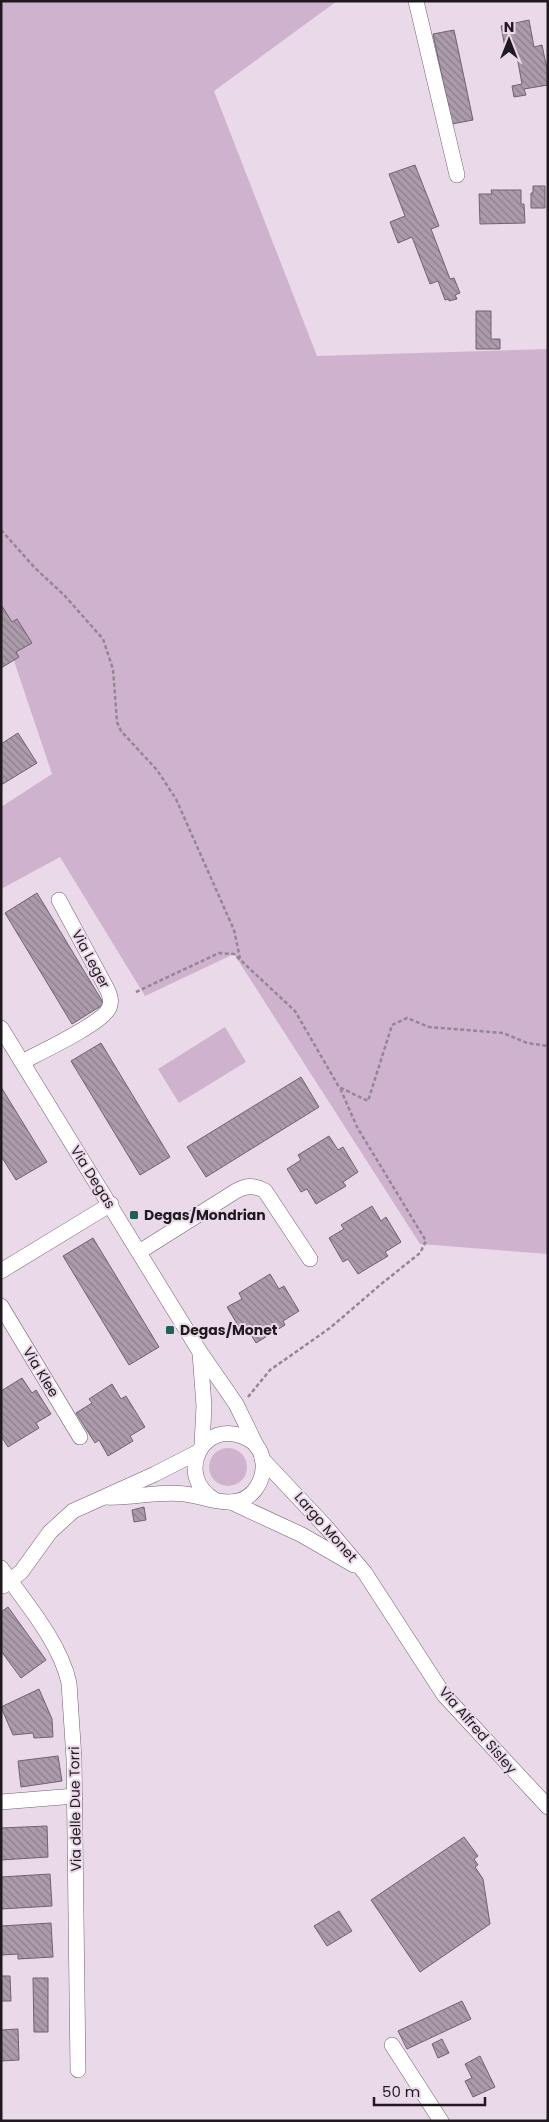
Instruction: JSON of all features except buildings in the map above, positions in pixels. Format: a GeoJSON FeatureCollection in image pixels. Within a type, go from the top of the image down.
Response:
{"type":"FeatureCollection","features":[{"type":"Feature","properties":{"kind":"street"},"geometry":{"type":"LineString","coordinates":[[416,1],[457,175]]}},
{"type":"Feature","properties":{"kind":"street","name":"Via Leger"},"geometry":{"type":"LineString","coordinates":[[22,1062],[98,1020],[110,1008],[110,997],[107,989],[59,900]]}},
{"type":"Feature","properties":{"kind":"street","name":"Via Degas"},"geometry":{"type":"LineString","coordinates":[[1,1028],[200,1352],[239,1409],[260,1453]]}},
{"type":"Feature","properties":{"kind":"street"},"geometry":{"type":"LineString","coordinates":[[140,1252],[236,1191],[243,1187],[254,1186],[265,1191],[310,1259]]}},
{"type":"Feature","properties":{"kind":"street"},"geometry":{"type":"LineString","coordinates":[[1,1271],[110,1204]]}},
{"type":"Feature","properties":{"kind":"street","name":"Via Klee"},"geometry":{"type":"LineString","coordinates":[[1,1306],[80,1437]]}},
{"type":"Feature","properties":{"kind":"street","name":"Via Degas"},"geometry":{"type":"LineString","coordinates":[[200,1352],[204,1406],[200,1448]]}},
{"type":"Feature","properties":{"kind":"street","name":"Largo Monet"},"geometry":{"type":"LineString","coordinates":[[106,1497],[115,1491],[168,1468],[215,1436],[231,1434],[247,1439],[365,1573]]}},
{"type":"Feature","properties":{"kind":"street","name":"Largo Monet"},"geometry":{"type":"LineString","coordinates":[[200,1448],[195,1467],[198,1480],[204,1492],[302,1535],[365,1573]]}},
{"type":"Feature","properties":{"kind":"street"},"geometry":{"type":"LineString","coordinates":[[223,1501],[240,1501],[259,1485],[262,1475],[260,1453]]}},
{"type":"Feature","properties":{"kind":"street","name":"Largo Monet"},"geometry":{"type":"LineString","coordinates":[[106,1497],[170,1492],[223,1501]]}},
{"type":"Feature","properties":{"kind":"street"},"geometry":{"type":"LineString","coordinates":[[6,1584],[21,1572],[46,1536],[64,1518],[83,1506],[106,1497]]}},
{"type":"Feature","properties":{"kind":"street","name":"Via delle Due Torri"},"geometry":{"type":"LineString","coordinates":[[1,1568],[6,1584],[57,1650],[66,1671],[72,1706],[75,1796],[78,2070]]}},
{"type":"Feature","properties":{"kind":"street","name":"Via Alfred Sisley"},"geometry":{"type":"LineString","coordinates":[[365,1573],[444,1695],[548,1807]]}},
{"type":"Feature","properties":{"kind":"street"},"geometry":{"type":"LineString","coordinates":[[1,1802],[75,1796]]}},
{"type":"Feature","properties":{"kind":"street"},"geometry":{"type":"LineString","coordinates":[[392,2045],[440,2119]]}},
{"type":"Feature","properties":{"kind":"path"},"geometry":{"type":"LineString","coordinates":[[1,530],[35,568],[65,596],[103,640],[112,669],[117,722],[121,731],[157,770],[176,799],[234,930],[240,960]]}},
{"type":"Feature","properties":{"kind":"path"},"geometry":{"type":"LineString","coordinates":[[136,992],[219,953],[234,954],[295,1011],[339,1087],[357,1127],[426,1241],[420,1253],[330,1328],[270,1370],[239,1409]]}},
{"type":"Feature","properties":{"kind":"path"},"geometry":{"type":"LineString","coordinates":[[339,1087],[368,1100],[392,1024],[406,1018],[429,1026],[503,1033],[527,1043],[548,1046]]}},
{"type":"Feature","properties":{"kind":"shaded area"},"geometry":{"type":"Polygon","coordinates":[[[1,1],[337,1],[214,91],[317,356],[548,349],[548,1254],[420,1244],[234,954],[145,996],[60,857],[1,889],[1,807],[52,774],[1,622],[1,1]]]}},
{"type":"Feature","properties":{"kind":"shaded area"},"geometry":{"type":"Polygon","coordinates":[[[225,1027],[246,1062],[179,1103],[158,1069],[225,1027]]]}},
{"type":"Feature","properties":{"kind":"shaded area"},"geometry":{"type":"Polygon","coordinates":[[[228,1448],[242,1453],[247,1467],[242,1481],[228,1486],[214,1481],[209,1467],[214,1453],[228,1448]]]}},
{"type":"Feature","properties":{"kind":"place","name":"Degas/Mondrian"},"geometry":{"type":"Point","coordinates":[134,1215]}},
{"type":"Feature","properties":{"kind":"place","name":"Degas/Monet"},"geometry":{"type":"Point","coordinates":[170,1330]}}]}
